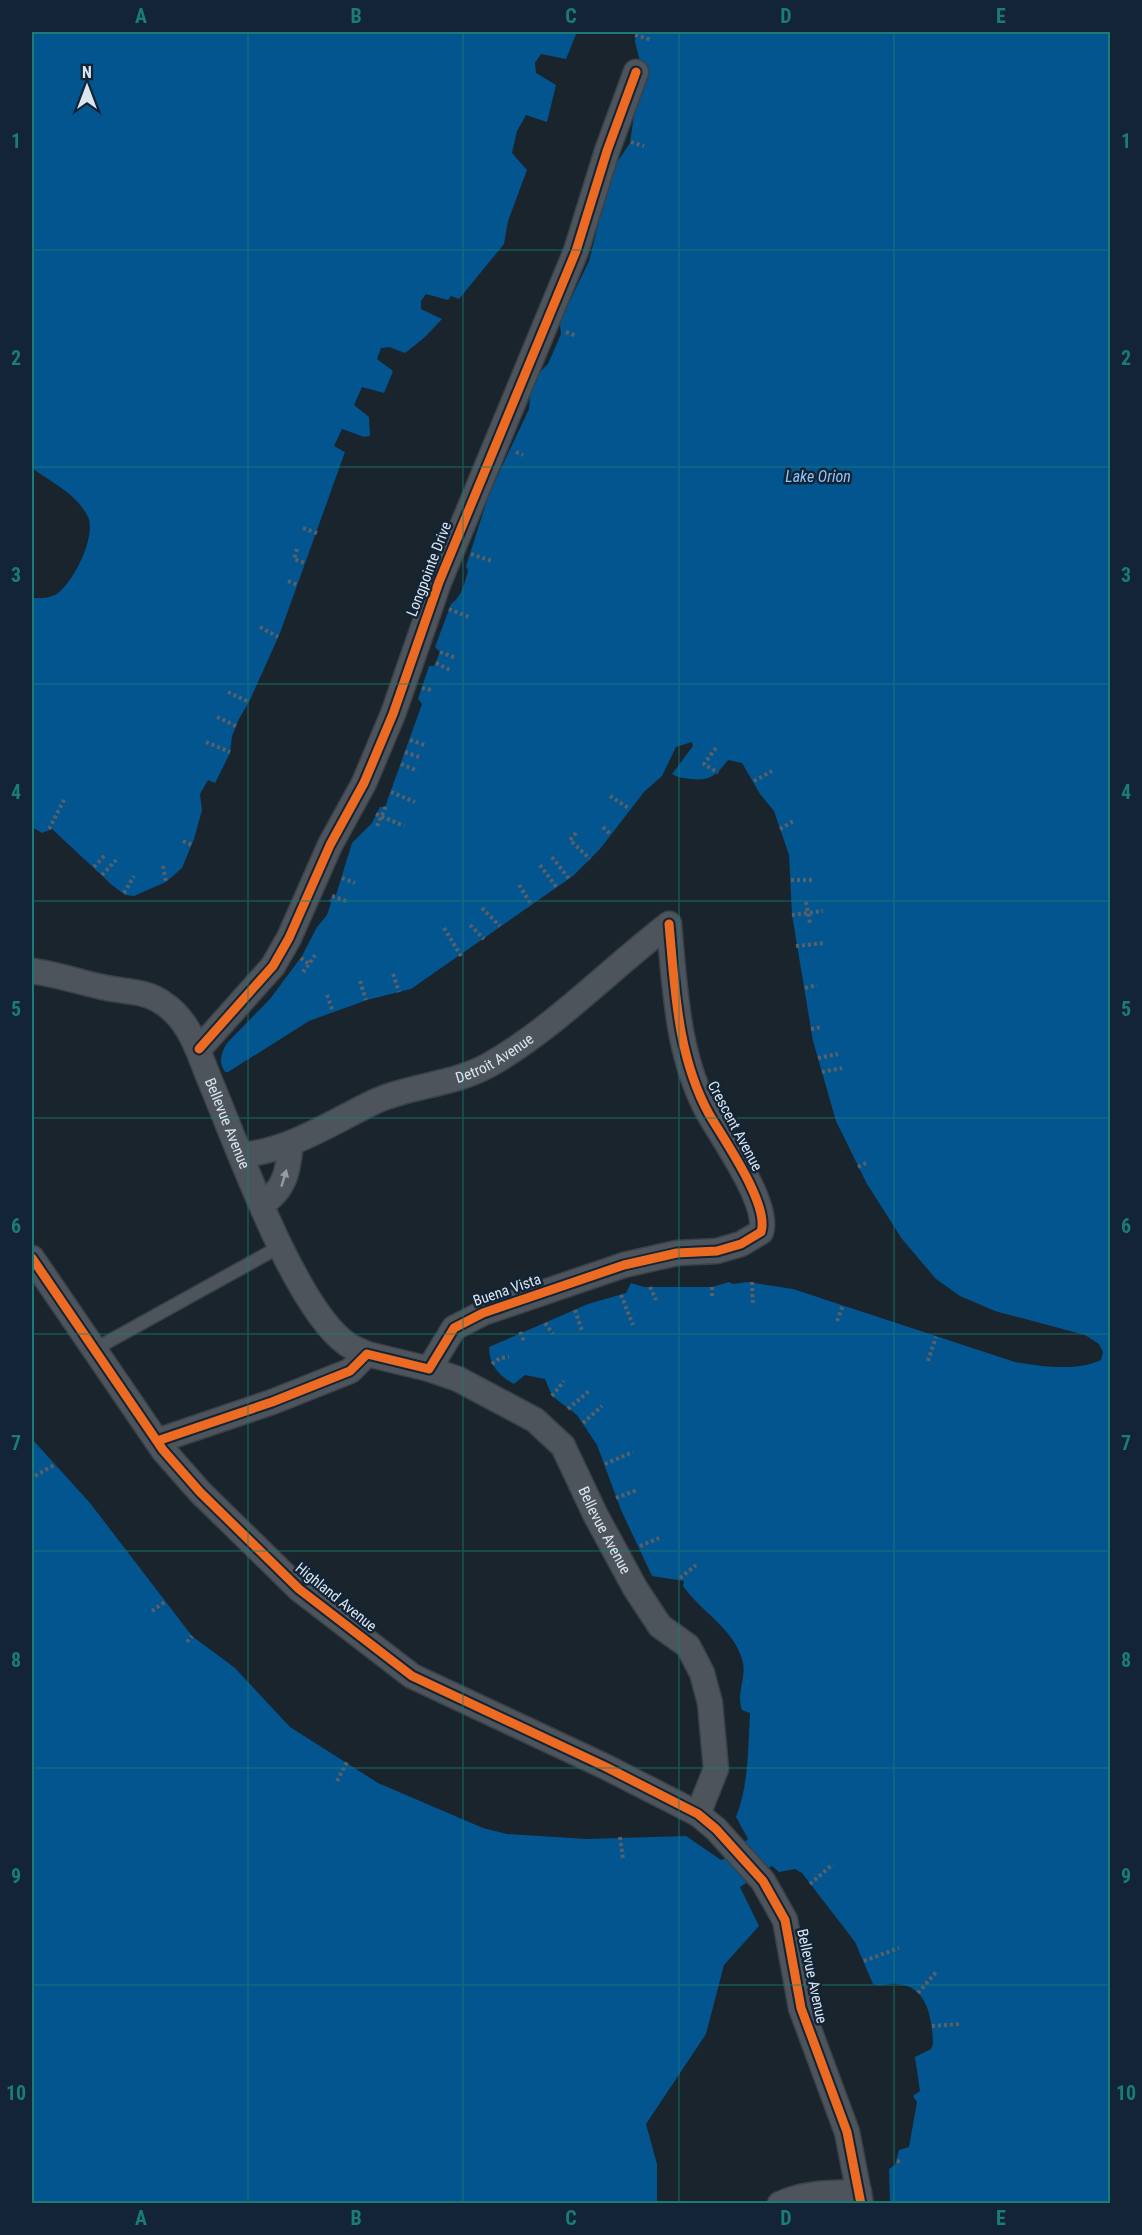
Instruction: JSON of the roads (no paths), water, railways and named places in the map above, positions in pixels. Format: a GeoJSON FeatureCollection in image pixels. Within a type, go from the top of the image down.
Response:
{"type":"FeatureCollection","features":[{"type":"Feature","properties":{"kind":"street","name":"Longpointe Drive"},"geometry":{"type":"LineString","coordinates":[[199,1048],[273,966],[290,938],[330,844],[364,783],[393,714],[439,582],[576,251],[607,151],[636,72]]}},
{"type":"Feature","properties":{"kind":"street","name":"Detroit Avenue"},"geometry":{"type":"LineString","coordinates":[[241,1155],[264,1153],[291,1143],[386,1097],[452,1080],[487,1066],[528,1038],[669,924]]}},
{"type":"Feature","properties":{"kind":"street","name":"Crescent Avenue"},"geometry":{"type":"LineString","coordinates":[[669,924],[681,1036],[687,1062],[700,1097],[755,1195],[764,1222],[761,1232]]}},
{"type":"Feature","properties":{"kind":"street","name":"Bellevue Avenue"},"geometry":{"type":"LineString","coordinates":[[32,970],[105,988],[150,995],[171,1009],[199,1048],[262,1204],[281,1246],[310,1299],[329,1326],[346,1344],[367,1354]]}},
{"type":"Feature","properties":{"kind":"street"},"geometry":{"type":"LineString","coordinates":[[262,1204],[276,1195],[282,1186],[291,1143]]}},
{"type":"Feature","properties":{"kind":"street","name":"Buena Vista"},"geometry":{"type":"LineString","coordinates":[[429,1369],[454,1328],[483,1313],[624,1265],[677,1252],[717,1251],[741,1244],[761,1232]]}},
{"type":"Feature","properties":{"kind":"street","name":"Highland Avenue"},"geometry":{"type":"LineString","coordinates":[[32,1258],[157,1441],[200,1492],[299,1589],[412,1676],[606,1767],[707,1821]]}},
{"type":"Feature","properties":{"kind":"street"},"geometry":{"type":"LineString","coordinates":[[157,1441],[350,1371],[367,1354],[429,1369]]}},
{"type":"Feature","properties":{"kind":"street","name":"Bellevue Avenue"},"geometry":{"type":"LineString","coordinates":[[429,1369],[458,1379],[535,1420],[563,1446],[595,1514],[635,1588],[660,1626],[688,1646],[702,1673],[710,1702],[716,1769],[707,1821],[763,1881],[784,1920],[801,2008],[844,2122],[860,2198]]}},
{"type":"Feature","properties":{"kind":"street"},"geometry":{"type":"LineString","coordinates":[[780,2204],[789,2199],[860,2198]]}},
{"type":"Feature","properties":{"kind":"lane"},"geometry":{"type":"LineString","coordinates":[[95,1349],[281,1246]]}},
{"type":"Feature","properties":{"kind":"water"},"geometry":{"type":"Polygon","coordinates":[[[32,32],[577,32],[566,59],[541,54],[535,63],[536,73],[556,85],[547,122],[526,115],[517,131],[512,153],[527,170],[508,221],[504,244],[459,299],[451,296],[448,300],[426,294],[421,301],[421,309],[442,319],[424,338],[405,353],[389,347],[381,348],[377,359],[393,371],[384,393],[362,387],[354,405],[369,417],[370,436],[364,437],[342,429],[334,446],[345,452],[280,633],[239,719],[232,736],[230,753],[215,783],[208,780],[200,794],[202,810],[194,839],[182,868],[166,882],[134,896],[125,895],[112,885],[52,829],[42,833],[32,827],[32,598],[46,598],[55,595],[69,582],[86,548],[90,525],[88,517],[77,502],[63,489],[32,468],[32,32]]]}},
{"type":"Feature","properties":{"kind":"water","name":"Lake Orion"},"geometry":{"type":"Polygon","coordinates":[[[636,32],[1110,32],[1110,2203],[890,2203],[889,2169],[895,2165],[899,2150],[909,2147],[917,2102],[913,2096],[920,2091],[915,2057],[931,2049],[933,2044],[926,2005],[916,1991],[907,1986],[873,1984],[855,1942],[802,1873],[795,1869],[779,1872],[772,1866],[740,1887],[759,1926],[724,1965],[706,2034],[646,2124],[657,2164],[657,2203],[32,2203],[32,1439],[90,1503],[192,1636],[235,1668],[290,1727],[378,1783],[483,1828],[507,1834],[587,1839],[686,1836],[721,1860],[729,1857],[748,1839],[736,1817],[746,1779],[750,1713],[742,1710],[740,1704],[744,1669],[739,1651],[726,1631],[683,1586],[684,1581],[652,1576],[621,1510],[597,1445],[577,1415],[552,1396],[545,1379],[525,1375],[514,1384],[504,1377],[493,1365],[489,1347],[588,1304],[626,1293],[631,1283],[644,1287],[712,1287],[729,1282],[733,1284],[748,1282],[793,1289],[1015,1362],[1069,1367],[1101,1360],[1103,1352],[1099,1344],[1085,1335],[995,1311],[960,1296],[936,1279],[902,1239],[867,1184],[836,1121],[813,1041],[792,915],[789,855],[774,811],[760,794],[742,763],[728,760],[716,774],[703,779],[683,778],[672,774],[693,746],[692,742],[676,747],[662,776],[644,792],[600,849],[573,876],[411,989],[367,1000],[309,1021],[228,1072],[225,1072],[222,1065],[222,1054],[227,1043],[270,999],[302,956],[317,927],[327,915],[331,903],[329,900],[336,895],[352,843],[372,823],[380,807],[385,807],[422,704],[418,699],[429,666],[434,666],[440,652],[435,647],[451,604],[464,585],[468,571],[466,566],[489,494],[529,409],[530,396],[537,375],[548,364],[561,334],[562,317],[589,261],[612,170],[630,143],[641,65],[635,42],[636,32]]]}}]}
